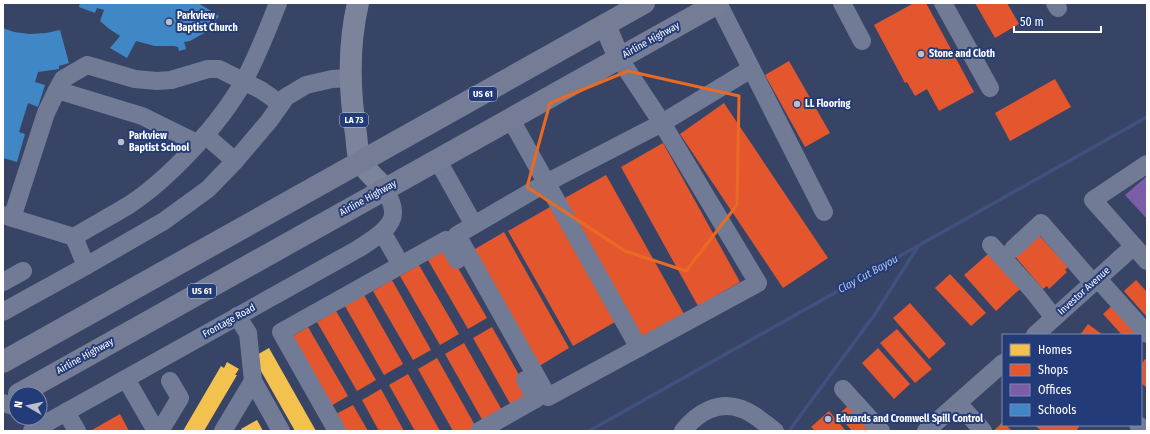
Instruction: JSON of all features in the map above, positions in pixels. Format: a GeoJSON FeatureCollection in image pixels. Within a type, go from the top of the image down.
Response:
{"type":"FeatureCollection","features":[{"type":"Feature","properties":{"kind":"highway","name":"Airline Highway"},"geometry":{"type":"LineString","coordinates":[[40,386],[385,188],[718,3]]}},
{"type":"Feature","properties":{"kind":"highway","name":"US 61"},"geometry":{"type":"LineString","coordinates":[[3,362],[605,25],[637,5]]}},
{"type":"Feature","properties":{"kind":"highway"},"geometry":{"type":"LineString","coordinates":[[605,25],[619,58]]}},
{"type":"Feature","properties":{"kind":"main road","name":"LA 73"},"geometry":{"type":"LineString","coordinates":[[358,3],[352,41],[351,78],[352,102],[360,162]]}},
{"type":"Feature","properties":{"kind":"main road"},"geometry":{"type":"LineString","coordinates":[[360,162],[385,188]]}},
{"type":"Feature","properties":{"kind":"street"},"geometry":{"type":"LineString","coordinates":[[278,3],[266,33],[243,81],[225,110],[201,139],[169,172],[145,192],[129,204],[74,237],[8,216],[46,113],[57,90],[63,79],[86,65],[135,79],[157,81],[171,80],[208,69],[219,69],[243,81],[281,104]]}},
{"type":"Feature","properties":{"kind":"street"},"geometry":{"type":"LineString","coordinates":[[718,3],[824,212]]}},
{"type":"Feature","properties":{"kind":"street"},"geometry":{"type":"LineString","coordinates":[[842,3],[862,41]]}},
{"type":"Feature","properties":{"kind":"street"},"geometry":{"type":"LineString","coordinates":[[943,3],[990,88]]}},
{"type":"Feature","properties":{"kind":"street"},"geometry":{"type":"LineString","coordinates":[[619,58],[662,123],[758,283],[548,397],[457,234],[546,183],[662,123],[751,69]]}},
{"type":"Feature","properties":{"kind":"street"},"geometry":{"type":"LineString","coordinates":[[3,312],[164,221],[208,189],[235,161],[269,121],[286,97],[306,85],[332,79],[351,78]]}},
{"type":"Feature","properties":{"kind":"street"},"geometry":{"type":"LineString","coordinates":[[57,90],[142,116],[201,139],[235,161]]}},
{"type":"Feature","properties":{"kind":"street"},"geometry":{"type":"LineString","coordinates":[[510,118],[639,348]]}},
{"type":"Feature","properties":{"kind":"street"},"geometry":{"type":"LineString","coordinates":[[437,159],[474,225]]}},
{"type":"Feature","properties":{"kind":"street"},"geometry":{"type":"LineString","coordinates":[[1142,252],[1093,200],[1147,164]]}},
{"type":"Feature","properties":{"kind":"street","name":"Frontage Road"},"geometry":{"type":"LineString","coordinates":[[48,418],[66,412],[126,379],[358,248],[382,232],[392,221],[394,213],[385,188]]}},
{"type":"Feature","properties":{"kind":"street"},"geometry":{"type":"LineString","coordinates":[[1013,249],[1041,223],[1147,334]]}},
{"type":"Feature","properties":{"kind":"street"},"geometry":{"type":"LineString","coordinates":[[382,232],[401,265]]}},
{"type":"Feature","properties":{"kind":"street"},"geometry":{"type":"LineString","coordinates":[[74,237],[86,266]]}},
{"type":"Feature","properties":{"kind":"street"},"geometry":{"type":"LineString","coordinates":[[337,431],[281,332],[446,240],[536,399],[479,431]]}},
{"type":"Feature","properties":{"kind":"street"},"geometry":{"type":"LineString","coordinates":[[991,245],[1033,291],[1054,318]]}},
{"type":"Feature","properties":{"kind":"street","name":"Investor Avenue"},"geometry":{"type":"LineString","coordinates":[[1036,334],[1096,281],[1142,252]]}},
{"type":"Feature","properties":{"kind":"street"},"geometry":{"type":"LineString","coordinates":[[3,282],[23,271]]}},
{"type":"Feature","properties":{"kind":"street"},"geometry":{"type":"LineString","coordinates":[[237,316],[248,333],[252,381],[281,431]]}},
{"type":"Feature","properties":{"kind":"street"},"geometry":{"type":"LineString","coordinates":[[937,427],[958,403],[1002,364]]}},
{"type":"Feature","properties":{"kind":"street"},"geometry":{"type":"LineString","coordinates":[[126,379],[156,431]]}},
{"type":"Feature","properties":{"kind":"street"},"geometry":{"type":"LineString","coordinates":[[160,431],[180,398],[170,381]]}},
{"type":"Feature","properties":{"kind":"street"},"geometry":{"type":"LineString","coordinates":[[223,431],[252,381]]}},
{"type":"Feature","properties":{"kind":"street"},"geometry":{"type":"LineString","coordinates":[[843,389],[881,431]]}},
{"type":"Feature","properties":{"kind":"street"},"geometry":{"type":"LineString","coordinates":[[958,403],[983,431]]}},
{"type":"Feature","properties":{"kind":"street"},"geometry":{"type":"LineString","coordinates":[[683,431],[690,422],[703,411],[721,406],[741,408],[775,431]]}},
{"type":"Feature","properties":{"kind":"street"},"geometry":{"type":"LineString","coordinates":[[66,412],[77,431]]}},
{"type":"Feature","properties":{"kind":"highlighted area"},"geometry":{"type":"Polygon","coordinates":[[[628,71],[739,96],[737,205],[686,271],[625,251],[527,187],[550,103],[628,71]]]}},
{"type":"Feature","properties":{"kind":"building: Homes"},"geometry":{"type":"Polygon","coordinates":[[[269,348],[316,431],[295,431],[253,357],[269,348]]]}},
{"type":"Feature","properties":{"kind":"building: Homes"},"geometry":{"type":"Polygon","coordinates":[[[227,362],[239,369],[235,375],[237,375],[204,431],[183,431],[221,366],[224,368],[227,362]]]}},
{"type":"Feature","properties":{"kind":"building: Homes"},"geometry":{"type":"Polygon","coordinates":[[[257,420],[263,431],[242,431],[241,429],[257,420]]]}},
{"type":"Feature","properties":{"kind":"building: Shops","name":"Stone and Cloth"},"geometry":{"type":"Polygon","coordinates":[[[914,3],[926,3],[974,92],[939,111],[927,89],[915,96],[907,82],[905,83],[874,25],[914,3]]]}},
{"type":"Feature","properties":{"kind":"building: Shops"},"geometry":{"type":"Polygon","coordinates":[[[975,3],[1007,3],[1019,24],[995,38],[975,3]]]}},
{"type":"Feature","properties":{"kind":"building: Shops","name":"LL Flooring"},"geometry":{"type":"Polygon","coordinates":[[[789,61],[830,133],[805,147],[765,75],[789,61]]]}},
{"type":"Feature","properties":{"kind":"building: Shops"},"geometry":{"type":"Polygon","coordinates":[[[1055,79],[1071,107],[1010,141],[995,113],[1055,79]]]}},
{"type":"Feature","properties":{"kind":"building: Shops"},"geometry":{"type":"Polygon","coordinates":[[[724,103],[828,258],[783,288],[680,134],[724,103]]]}},
{"type":"Feature","properties":{"kind":"building: Shops"},"geometry":{"type":"Polygon","coordinates":[[[663,143],[740,282],[698,306],[621,167],[663,143]]]}},
{"type":"Feature","properties":{"kind":"building: Shops"},"geometry":{"type":"Polygon","coordinates":[[[606,175],[684,314],[641,338],[563,199],[606,175]]]}},
{"type":"Feature","properties":{"kind":"building: Shops"},"geometry":{"type":"Polygon","coordinates":[[[550,207],[615,322],[573,346],[508,231],[550,207]]]}},
{"type":"Feature","properties":{"kind":"building: Shops"},"geometry":{"type":"Polygon","coordinates":[[[504,232],[569,348],[536,368],[470,252],[504,232]]]}},
{"type":"Feature","properties":{"kind":"building: Shops"},"geometry":{"type":"Polygon","coordinates":[[[1037,233],[1068,267],[1065,270],[1067,272],[1049,289],[1047,286],[1043,289],[1013,254],[1037,233]]]}},
{"type":"Feature","properties":{"kind":"building: Shops"},"geometry":{"type":"Polygon","coordinates":[[[447,249],[487,318],[468,329],[428,260],[447,249]]]}},
{"type":"Feature","properties":{"kind":"building: Shops"},"geometry":{"type":"Polygon","coordinates":[[[988,254],[1020,289],[996,311],[964,275],[988,254]]]}},
{"type":"Feature","properties":{"kind":"building: Shops"},"geometry":{"type":"Polygon","coordinates":[[[419,265],[459,334],[440,345],[400,276],[419,265]]]}},
{"type":"Feature","properties":{"kind":"building: Shops"},"geometry":{"type":"Polygon","coordinates":[[[950,274],[986,313],[971,326],[935,288],[950,274]]]}},
{"type":"Feature","properties":{"kind":"building: Shops"},"geometry":{"type":"Polygon","coordinates":[[[392,280],[431,350],[413,360],[373,291],[392,280]]]}},
{"type":"Feature","properties":{"kind":"building: Shops"},"geometry":{"type":"Polygon","coordinates":[[[1136,280],[1147,292],[1147,317],[1124,291],[1136,280]]]}},
{"type":"Feature","properties":{"kind":"building: Shops"},"geometry":{"type":"Polygon","coordinates":[[[364,295],[403,364],[384,375],[345,306],[364,295]]]}},
{"type":"Feature","properties":{"kind":"building: Shops"},"geometry":{"type":"Polygon","coordinates":[[[910,303],[946,344],[929,359],[893,318],[910,303]]]}},
{"type":"Feature","properties":{"kind":"building: Shops"},"geometry":{"type":"Polygon","coordinates":[[[1115,303],[1140,334],[1121,334],[1103,314],[1115,303]]]}},
{"type":"Feature","properties":{"kind":"building: Shops"},"geometry":{"type":"Polygon","coordinates":[[[336,311],[376,380],[357,391],[317,322],[336,311]]]}},
{"type":"Feature","properties":{"kind":"building: Shops"},"geometry":{"type":"Polygon","coordinates":[[[1088,324],[1102,334],[1081,334],[1088,324]]]}},
{"type":"Feature","properties":{"kind":"building: Shops"},"geometry":{"type":"Polygon","coordinates":[[[308,327],[348,396],[329,407],[289,338],[308,327]]]}},
{"type":"Feature","properties":{"kind":"building: Shops"},"geometry":{"type":"Polygon","coordinates":[[[492,327],[531,396],[512,407],[473,338],[492,327]]]}},
{"type":"Feature","properties":{"kind":"building: Shops"},"geometry":{"type":"Polygon","coordinates":[[[897,329],[932,369],[915,383],[880,343],[897,329]]]}},
{"type":"Feature","properties":{"kind":"building: Shops"},"geometry":{"type":"Polygon","coordinates":[[[464,343],[503,412],[484,423],[445,354],[464,343]]]}},
{"type":"Feature","properties":{"kind":"building: Shops"},"geometry":{"type":"Polygon","coordinates":[[[878,348],[910,384],[894,399],[862,363],[878,348]]]}},
{"type":"Feature","properties":{"kind":"building: Shops"},"geometry":{"type":"Polygon","coordinates":[[[437,358],[476,427],[470,431],[453,431],[418,369],[437,358]]]}},
{"type":"Feature","properties":{"kind":"building: Shops"},"geometry":{"type":"Polygon","coordinates":[[[1145,359],[1147,360],[1147,388],[1142,384],[1142,364],[1145,359]]]}},
{"type":"Feature","properties":{"kind":"building: Shops"},"geometry":{"type":"Polygon","coordinates":[[[408,374],[440,431],[415,431],[389,385],[408,374]]]}},
{"type":"Feature","properties":{"kind":"building: Shops"},"geometry":{"type":"Polygon","coordinates":[[[381,389],[404,431],[379,431],[362,400],[381,389]]]}},
{"type":"Feature","properties":{"kind":"building: Shops"},"geometry":{"type":"Polygon","coordinates":[[[850,404],[874,431],[852,431],[838,415],[850,404]]]}},
{"type":"Feature","properties":{"kind":"building: Shops"},"geometry":{"type":"Polygon","coordinates":[[[353,405],[368,431],[343,431],[334,415],[353,405]]]}},
{"type":"Feature","properties":{"kind":"building: Shops","name":"Edwards and Cromwell Spill Control"},"geometry":{"type":"Polygon","coordinates":[[[829,411],[846,431],[815,431],[811,427],[829,411]]]}},
{"type":"Feature","properties":{"kind":"building: Shops"},"geometry":{"type":"Polygon","coordinates":[[[120,414],[129,431],[92,430],[120,414]]]}},
{"type":"Feature","properties":{"kind":"building: Shops"},"geometry":{"type":"Polygon","coordinates":[[[1002,423],[1002,426],[1007,426],[1012,431],[993,431],[1002,423]]]}},
{"type":"Feature","properties":{"kind":"building: Shops"},"geometry":{"type":"Polygon","coordinates":[[[1035,426],[1079,427],[1076,431],[1042,431],[1035,426]]]}},
{"type":"Feature","properties":{"kind":"building: Offices"},"geometry":{"type":"Polygon","coordinates":[[[1146,177],[1147,178],[1147,219],[1125,195],[1146,177]]]}},
{"type":"Feature","properties":{"kind":"building: Schools"},"geometry":{"type":"Polygon","coordinates":[[[80,3],[198,3],[219,16],[206,32],[190,41],[184,42],[186,49],[179,51],[178,47],[174,46],[155,46],[136,41],[127,58],[110,48],[120,36],[100,21],[104,10],[97,8],[95,13],[79,7],[80,3]]]}},
{"type":"Feature","properties":{"kind":"building: Schools"},"geometry":{"type":"Polygon","coordinates":[[[3,28],[14,32],[30,34],[60,30],[69,63],[59,66],[59,69],[38,72],[35,82],[45,85],[38,107],[28,103],[19,132],[25,134],[17,162],[3,158],[3,28]]]}},
{"type":"Feature","properties":{"kind":"waterway","name":"Clay Cut Bayou"},"geometry":{"type":"LineString","coordinates":[[589,431],[1147,117]]}},
{"type":"Feature","properties":{"kind":"waterway"},"geometry":{"type":"LineString","coordinates":[[789,431],[875,314],[917,248]]}},
{"type":"Feature","properties":{"kind":"place","name":"Parkview Baptist Church"},"geometry":{"type":"Point","coordinates":[169,22]}},
{"type":"Feature","properties":{"kind":"place","name":"Stone and Cloth"},"geometry":{"type":"Point","coordinates":[921,54]}},
{"type":"Feature","properties":{"kind":"place","name":"LL Flooring"},"geometry":{"type":"Point","coordinates":[797,104]}},
{"type":"Feature","properties":{"kind":"place","name":"Parkview Baptist School"},"geometry":{"type":"Point","coordinates":[121,142]}},
{"type":"Feature","properties":{"kind":"place","name":"Edwards and Cromwell Spill Control"},"geometry":{"type":"Point","coordinates":[828,419]}}]}
